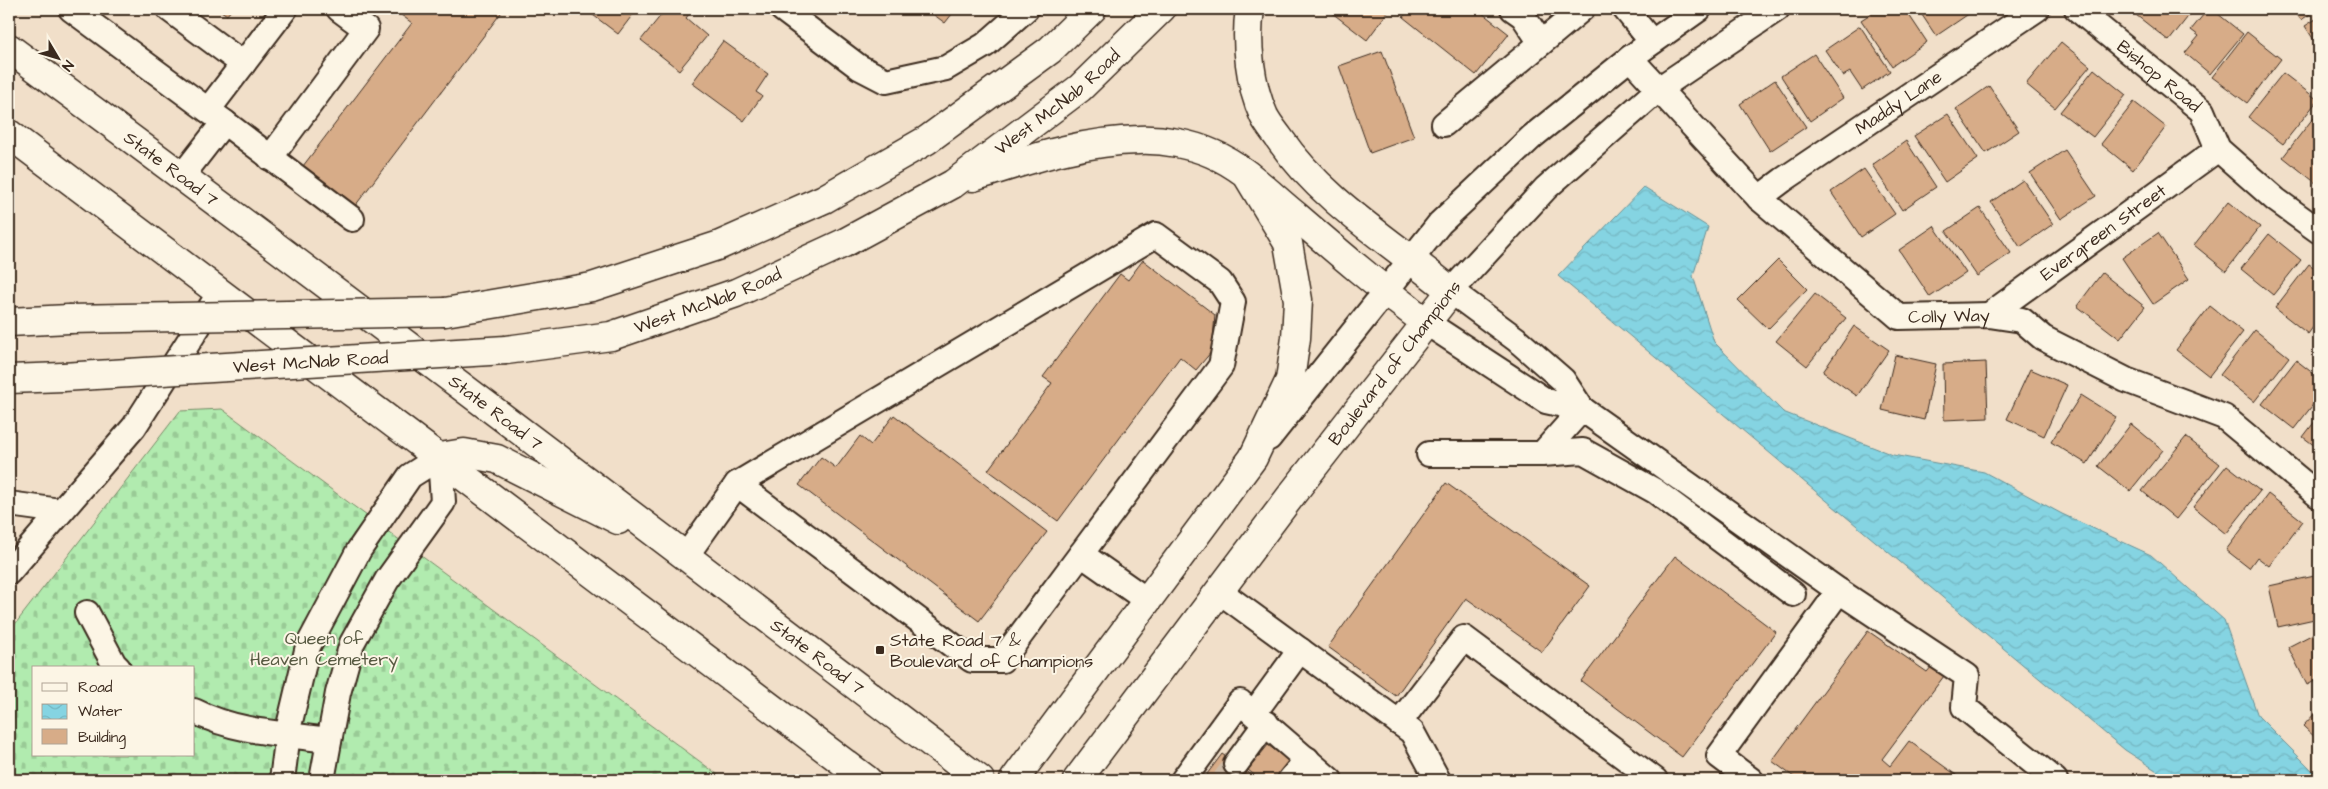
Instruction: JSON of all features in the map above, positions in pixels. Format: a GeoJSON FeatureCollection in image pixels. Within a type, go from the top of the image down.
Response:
{"type":"FeatureCollection","features":[{"type":"Feature","properties":{"kind":"main road"},"geometry":{"type":"LineString","coordinates":[[9,322],[68,319],[445,312],[592,287],[720,246],[824,199],[928,140],[1050,50],[1092,9]]}},
{"type":"Feature","properties":{"kind":"main road","name":"West McNab Road"},"geometry":{"type":"LineString","coordinates":[[9,379],[506,350],[611,336],[736,293],[844,243],[953,184],[1080,88],[1162,9]]}},
{"type":"Feature","properties":{"kind":"main road"},"geometry":{"type":"LineString","coordinates":[[1250,9],[1247,28],[1250,70],[1264,116],[1292,157],[1326,194],[1451,291]]}},
{"type":"Feature","properties":{"kind":"main road","name":"State Road 7"},"geometry":{"type":"LineString","coordinates":[[9,48],[182,176],[980,780]]}},
{"type":"Feature","properties":{"kind":"main road"},"geometry":{"type":"LineString","coordinates":[[9,134],[440,456],[867,780]]}},
{"type":"Feature","properties":{"kind":"main road"},"geometry":{"type":"LineString","coordinates":[[953,184],[1052,153],[1092,144],[1140,140],[1183,144],[1214,154],[1247,175],[1385,292],[1426,324]]}},
{"type":"Feature","properties":{"kind":"main road"},"geometry":{"type":"LineString","coordinates":[[1014,780],[1253,458],[1290,380],[1296,338],[1298,300],[1288,243],[1247,175]]}},
{"type":"Feature","properties":{"kind":"main road","name":"Boulevard of Champions"},"geometry":{"type":"LineString","coordinates":[[1077,780],[1293,493],[1451,291]]}},
{"type":"Feature","properties":{"kind":"main road"},"geometry":{"type":"LineString","coordinates":[[440,456],[464,453],[497,459],[683,554]]}},
{"type":"Feature","properties":{"kind":"street"},"geometry":{"type":"LineString","coordinates":[[70,9],[352,219]]}},
{"type":"Feature","properties":{"kind":"street"},"geometry":{"type":"LineString","coordinates":[[169,9],[243,64]]}},
{"type":"Feature","properties":{"kind":"street"},"geometry":{"type":"LineString","coordinates":[[182,176],[243,64],[285,9]]}},
{"type":"Feature","properties":{"kind":"street"},"geometry":{"type":"LineString","coordinates":[[270,158],[366,29],[339,9]]}},
{"type":"Feature","properties":{"kind":"street"},"geometry":{"type":"LineString","coordinates":[[782,9],[859,67],[886,81],[946,68],[985,45],[1026,9]]}},
{"type":"Feature","properties":{"kind":"street"},"geometry":{"type":"LineString","coordinates":[[1513,9],[1523,16],[1541,43]]}},
{"type":"Feature","properties":{"kind":"street"},"geometry":{"type":"LineString","coordinates":[[1444,124],[1582,9]]}},
{"type":"Feature","properties":{"kind":"street"},"geometry":{"type":"LineString","coordinates":[[1625,9],[1652,42]]}},
{"type":"Feature","properties":{"kind":"street"},"geometry":{"type":"LineString","coordinates":[[1253,458],[1440,223],[1533,136],[1630,58],[1699,9]]}},
{"type":"Feature","properties":{"kind":"street","name":"Boulevard of Champions"},"geometry":{"type":"LineString","coordinates":[[1451,291],[1546,188],[1660,88],[1777,9]]}},
{"type":"Feature","properties":{"kind":"street","name":"Maddy Lane"},"geometry":{"type":"LineString","coordinates":[[1759,198],[1791,174],[2037,9]]}},
{"type":"Feature","properties":{"kind":"street","name":"Bishop Road"},"geometry":{"type":"LineString","coordinates":[[2078,9],[2202,111],[2218,149],[2276,200],[2319,231]]}},
{"type":"Feature","properties":{"kind":"street","name":"Colly Way"},"geometry":{"type":"LineString","coordinates":[[1630,58],[1660,88],[1759,198],[1899,316],[1989,316],[2022,320],[2043,338],[2126,380],[2224,417],[2319,496]]}},
{"type":"Feature","properties":{"kind":"street","name":"Evergreen Street"},"geometry":{"type":"LineString","coordinates":[[1989,316],[2218,149]]}},
{"type":"Feature","properties":{"kind":"street"},"geometry":{"type":"LineString","coordinates":[[683,554],[737,484],[1156,235],[1220,282],[1232,302],[1221,366],[1002,660],[972,660],[737,484]]}},
{"type":"Feature","properties":{"kind":"street"},"geometry":{"type":"LineString","coordinates":[[1451,291],[1516,339],[1563,380],[1582,409],[1839,590],[1967,676],[1964,706],[2055,780]]}},
{"type":"Feature","properties":{"kind":"street"},"geometry":{"type":"LineString","coordinates":[[9,572],[134,427],[221,292]]}},
{"type":"Feature","properties":{"kind":"street"},"geometry":{"type":"LineString","coordinates":[[1426,324],[1546,401],[1582,409]]}},
{"type":"Feature","properties":{"kind":"street"},"geometry":{"type":"LineString","coordinates":[[1542,454],[1582,409]]}},
{"type":"Feature","properties":{"kind":"street"},"geometry":{"type":"LineString","coordinates":[[1429,454],[1583,452],[1655,491],[1793,594]]}},
{"type":"Feature","properties":{"kind":"street"},"geometry":{"type":"LineString","coordinates":[[282,780],[288,735],[308,646],[360,550],[410,476],[440,456],[443,502],[387,580],[352,643],[338,693],[322,780]]}},
{"type":"Feature","properties":{"kind":"street"},"geometry":{"type":"LineString","coordinates":[[9,504],[60,511]]}},
{"type":"Feature","properties":{"kind":"street"},"geometry":{"type":"LineString","coordinates":[[1081,554],[1148,601]]}},
{"type":"Feature","properties":{"kind":"street"},"geometry":{"type":"LineString","coordinates":[[1751,780],[1718,756],[1839,590]]}},
{"type":"Feature","properties":{"kind":"street"},"geometry":{"type":"LineString","coordinates":[[1219,591],[1412,732],[1438,780]]}},
{"type":"Feature","properties":{"kind":"street"},"geometry":{"type":"LineString","coordinates":[[87,613],[116,666]]}},
{"type":"Feature","properties":{"kind":"street"},"geometry":{"type":"LineString","coordinates":[[1399,723],[1464,638],[1655,780]]}},
{"type":"Feature","properties":{"kind":"street"},"geometry":{"type":"LineString","coordinates":[[1236,764],[1260,718],[1300,650]]}},
{"type":"Feature","properties":{"kind":"street"},"geometry":{"type":"LineString","coordinates":[[1182,780],[1240,702],[1307,759],[1326,779]]}},
{"type":"Feature","properties":{"kind":"street"},"geometry":{"type":"LineString","coordinates":[[195,712],[208,718],[247,729],[329,740]]}},
{"type":"Feature","properties":{"kind":"street"},"geometry":{"type":"LineString","coordinates":[[1290,780],[1307,759]]}},
{"type":"Feature","properties":{"kind":"green space","name":"Queen of Heaven Cemetery"},"geometry":{"type":"Polygon","coordinates":[[[222,409],[725,780],[9,780],[9,632],[180,411],[222,409]]]}},
{"type":"Feature","properties":{"kind":"water"},"geometry":{"type":"Polygon","coordinates":[[[1644,187],[1708,227],[1693,276],[1714,342],[1783,412],[1893,455],[1984,472],[2062,514],[2151,555],[2224,620],[2258,716],[2319,777],[2319,780],[2171,780],[2125,750],[1558,276],[1644,187]]]}},
{"type":"Feature","properties":{"kind":"building"},"geometry":{"type":"Polygon","coordinates":[[[218,9],[232,9],[227,15],[218,9]]]}},
{"type":"Feature","properties":{"kind":"building"},"geometry":{"type":"Polygon","coordinates":[[[393,9],[504,9],[355,206],[303,166],[412,23],[393,9]]]}},
{"type":"Feature","properties":{"kind":"building"},"geometry":{"type":"Polygon","coordinates":[[[585,9],[637,9],[618,34],[585,9]]]}},
{"type":"Feature","properties":{"kind":"building"},"geometry":{"type":"Polygon","coordinates":[[[666,9],[693,9],[686,18],[707,36],[679,70],[641,40],[666,9]]]}},
{"type":"Feature","properties":{"kind":"building"},"geometry":{"type":"Polygon","coordinates":[[[926,9],[956,9],[945,23],[926,9]]]}},
{"type":"Feature","properties":{"kind":"building"},"geometry":{"type":"Polygon","coordinates":[[[1327,9],[1390,9],[1367,40],[1327,9]]]}},
{"type":"Feature","properties":{"kind":"building"},"geometry":{"type":"Polygon","coordinates":[[[1410,9],[1477,9],[1509,34],[1476,75],[1403,17],[1410,9]]]}},
{"type":"Feature","properties":{"kind":"building"},"geometry":{"type":"Polygon","coordinates":[[[1878,9],[1905,9],[1927,42],[1892,66],[1861,20],[1878,9]]]}},
{"type":"Feature","properties":{"kind":"building"},"geometry":{"type":"Polygon","coordinates":[[[1918,9],[1967,9],[1970,13],[1936,36],[1918,9]]]}},
{"type":"Feature","properties":{"kind":"building"},"geometry":{"type":"Polygon","coordinates":[[[2140,9],[2194,9],[2169,41],[2136,15],[2140,9]]]}},
{"type":"Feature","properties":{"kind":"building"},"geometry":{"type":"Polygon","coordinates":[[[2208,9],[2212,9],[2243,34],[2210,74],[2185,53],[2199,36],[2191,30],[2208,9]]]}},
{"type":"Feature","properties":{"kind":"building"},"geometry":{"type":"Polygon","coordinates":[[[2293,9],[2318,9],[2301,20],[2293,9]]]}},
{"type":"Feature","properties":{"kind":"building"},"geometry":{"type":"Polygon","coordinates":[[[2319,17],[2319,48],[2305,26],[2319,17]]]}},
{"type":"Feature","properties":{"kind":"building"},"geometry":{"type":"Polygon","coordinates":[[[1860,26],[1890,71],[1862,90],[1850,72],[1843,76],[1825,50],[1860,26]]]}},
{"type":"Feature","properties":{"kind":"building"},"geometry":{"type":"Polygon","coordinates":[[[2247,32],[2281,59],[2247,103],[2212,77],[2247,32]]]}},
{"type":"Feature","properties":{"kind":"building"},"geometry":{"type":"Polygon","coordinates":[[[723,41],[768,74],[756,92],[762,96],[744,121],[692,83],[723,41]]]}},
{"type":"Feature","properties":{"kind":"building"},"geometry":{"type":"Polygon","coordinates":[[[2061,42],[2090,66],[2055,108],[2026,84],[2061,42]]]}},
{"type":"Feature","properties":{"kind":"building"},"geometry":{"type":"Polygon","coordinates":[[[1382,51],[1414,137],[1370,153],[1339,66],[1382,51]]]}},
{"type":"Feature","properties":{"kind":"building"},"geometry":{"type":"Polygon","coordinates":[[[1814,54],[1843,98],[1810,121],[1781,76],[1814,54]]]}},
{"type":"Feature","properties":{"kind":"building"},"geometry":{"type":"Polygon","coordinates":[[[2094,69],[2126,95],[2093,137],[2060,112],[2094,69]]]}},
{"type":"Feature","properties":{"kind":"building"},"geometry":{"type":"Polygon","coordinates":[[[2283,73],[2318,100],[2283,144],[2248,117],[2283,73]]]}},
{"type":"Feature","properties":{"kind":"building"},"geometry":{"type":"Polygon","coordinates":[[[1775,80],[1806,127],[1770,151],[1740,104],[1775,80]]]}},
{"type":"Feature","properties":{"kind":"building"},"geometry":{"type":"Polygon","coordinates":[[[1989,86],[2019,131],[1986,153],[1956,109],[1989,86]]]}},
{"type":"Feature","properties":{"kind":"building"},"geometry":{"type":"Polygon","coordinates":[[[2134,102],[2166,127],[2133,170],[2101,144],[2134,102]]]}},
{"type":"Feature","properties":{"kind":"building"},"geometry":{"type":"Polygon","coordinates":[[[2317,113],[2319,114],[2319,182],[2317,184],[2283,157],[2317,113]]]}},
{"type":"Feature","properties":{"kind":"building"},"geometry":{"type":"Polygon","coordinates":[[[1948,114],[1978,159],[1945,182],[1914,136],[1948,114]]]}},
{"type":"Feature","properties":{"kind":"building"},"geometry":{"type":"Polygon","coordinates":[[[1906,141],[1936,187],[1902,210],[1872,165],[1906,141]]]}},
{"type":"Feature","properties":{"kind":"building"},"geometry":{"type":"Polygon","coordinates":[[[2065,150],[2096,196],[2061,219],[2030,173],[2065,150]]]}},
{"type":"Feature","properties":{"kind":"building"},"geometry":{"type":"Polygon","coordinates":[[[1864,169],[1895,214],[1861,237],[1831,192],[1864,169]]]}},
{"type":"Feature","properties":{"kind":"building"},"geometry":{"type":"Polygon","coordinates":[[[2023,180],[2053,224],[2020,247],[1991,202],[2023,180]]]}},
{"type":"Feature","properties":{"kind":"building"},"geometry":{"type":"Polygon","coordinates":[[[2228,202],[2260,227],[2226,271],[2194,245],[2228,202]]]}},
{"type":"Feature","properties":{"kind":"building"},"geometry":{"type":"Polygon","coordinates":[[[1980,208],[2011,253],[1977,276],[1946,231],[1980,208]]]}},
{"type":"Feature","properties":{"kind":"building"},"geometry":{"type":"Polygon","coordinates":[[[1934,226],[1966,273],[1930,297],[1899,250],[1934,226]]]}},
{"type":"Feature","properties":{"kind":"building"},"geometry":{"type":"Polygon","coordinates":[[[2158,233],[2189,279],[2153,304],[2122,258],[2158,233]]]}},
{"type":"Feature","properties":{"kind":"building"},"geometry":{"type":"Polygon","coordinates":[[[2269,234],[2301,260],[2273,295],[2241,269],[2269,234]]]}},
{"type":"Feature","properties":{"kind":"building"},"geometry":{"type":"Polygon","coordinates":[[[1143,260],[1215,315],[1212,351],[1196,370],[1180,357],[1058,521],[988,470],[1052,383],[1043,377],[1120,274],[1128,280],[1143,260]]]}},
{"type":"Feature","properties":{"kind":"building"},"geometry":{"type":"Polygon","coordinates":[[[1778,260],[1807,289],[1768,329],[1738,300],[1778,260]]]}},
{"type":"Feature","properties":{"kind":"building"},"geometry":{"type":"Polygon","coordinates":[[[2309,264],[2319,271],[2319,319],[2308,334],[2275,308],[2309,264]]]}},
{"type":"Feature","properties":{"kind":"building"},"geometry":{"type":"Polygon","coordinates":[[[2102,273],[2145,307],[2120,339],[2077,306],[2102,273]]]}},
{"type":"Feature","properties":{"kind":"building"},"geometry":{"type":"Polygon","coordinates":[[[1815,294],[1846,318],[1807,366],[1776,341],[1815,294]]]}},
{"type":"Feature","properties":{"kind":"building"},"geometry":{"type":"Polygon","coordinates":[[[2210,306],[2243,332],[2209,376],[2176,350],[2210,306]]]}},
{"type":"Feature","properties":{"kind":"building"},"geometry":{"type":"Polygon","coordinates":[[[1854,326],[1889,350],[1857,396],[1823,372],[1854,326]]]}},
{"type":"Feature","properties":{"kind":"building"},"geometry":{"type":"Polygon","coordinates":[[[2255,330],[2289,357],[2254,402],[2220,375],[2255,330]]]}},
{"type":"Feature","properties":{"kind":"building"},"geometry":{"type":"Polygon","coordinates":[[[1895,355],[1936,364],[1924,420],[1882,410],[1895,355]]]}},
{"type":"Feature","properties":{"kind":"building"},"geometry":{"type":"Polygon","coordinates":[[[2296,360],[2319,378],[2319,397],[2294,429],[2262,404],[2296,360]]]}},
{"type":"Feature","properties":{"kind":"building"},"geometry":{"type":"Polygon","coordinates":[[[1986,362],[1988,418],[1944,420],[1943,364],[1986,362]]]}},
{"type":"Feature","properties":{"kind":"building"},"geometry":{"type":"Polygon","coordinates":[[[2030,369],[2067,385],[2044,436],[2007,419],[2030,369]]]}},
{"type":"Feature","properties":{"kind":"building"},"geometry":{"type":"Polygon","coordinates":[[[2081,395],[2116,417],[2087,464],[2051,442],[2081,395]]]}},
{"type":"Feature","properties":{"kind":"building"},"geometry":{"type":"Polygon","coordinates":[[[894,415],[1047,532],[979,621],[799,485],[821,457],[836,468],[860,436],[871,445],[894,415]]]}},
{"type":"Feature","properties":{"kind":"building"},"geometry":{"type":"Polygon","coordinates":[[[2319,416],[2319,449],[2303,437],[2319,416]]]}},
{"type":"Feature","properties":{"kind":"building"},"geometry":{"type":"Polygon","coordinates":[[[2131,424],[2163,450],[2130,491],[2098,466],[2131,424]]]}},
{"type":"Feature","properties":{"kind":"building"},"geometry":{"type":"Polygon","coordinates":[[[2186,437],[2220,464],[2176,519],[2142,491],[2186,437]]]}},
{"type":"Feature","properties":{"kind":"building"},"geometry":{"type":"Polygon","coordinates":[[[2227,465],[2260,491],[2226,534],[2193,507],[2227,465]]]}},
{"type":"Feature","properties":{"kind":"building"},"geometry":{"type":"Polygon","coordinates":[[[1446,483],[1590,586],[1542,652],[1466,598],[1396,696],[1328,647],[1446,483]]]}},
{"type":"Feature","properties":{"kind":"building"},"geometry":{"type":"Polygon","coordinates":[[[2268,494],[2303,521],[2269,566],[2257,557],[2249,568],[2226,550],[2268,494]]]}},
{"type":"Feature","properties":{"kind":"building"},"geometry":{"type":"Polygon","coordinates":[[[1675,556],[1776,632],[1682,757],[1581,681],[1675,556]]]}},
{"type":"Feature","properties":{"kind":"building"},"geometry":{"type":"Polygon","coordinates":[[[2319,575],[2319,618],[2278,627],[2269,586],[2319,575]]]}},
{"type":"Feature","properties":{"kind":"building"},"geometry":{"type":"Polygon","coordinates":[[[1868,631],[1927,672],[1932,666],[1944,676],[1882,759],[1890,766],[1909,741],[1963,780],[1798,780],[1772,761],[1868,631]]]}},
{"type":"Feature","properties":{"kind":"building"},"geometry":{"type":"Polygon","coordinates":[[[2319,631],[2319,679],[2307,685],[2288,647],[2319,631]]]}},
{"type":"Feature","properties":{"kind":"building"},"geometry":{"type":"Polygon","coordinates":[[[2319,709],[2319,741],[2303,726],[2319,709]]]}},
{"type":"Feature","properties":{"kind":"building"},"geometry":{"type":"Polygon","coordinates":[[[1268,745],[1290,762],[1276,780],[1261,780],[1248,770],[1268,745]]]}},
{"type":"Feature","properties":{"kind":"building"},"geometry":{"type":"Polygon","coordinates":[[[1222,754],[1259,780],[1214,780],[1207,774],[1222,754]]]}},
{"type":"Feature","properties":{"kind":"tunnel"},"geometry":{"type":"LineString","coordinates":[[1224,780],[1236,764]]}},
{"type":"Feature","properties":{"kind":"place","name":"State Road 7 & Boulevard of Champions"},"geometry":{"type":"Point","coordinates":[880,650]}}]}
